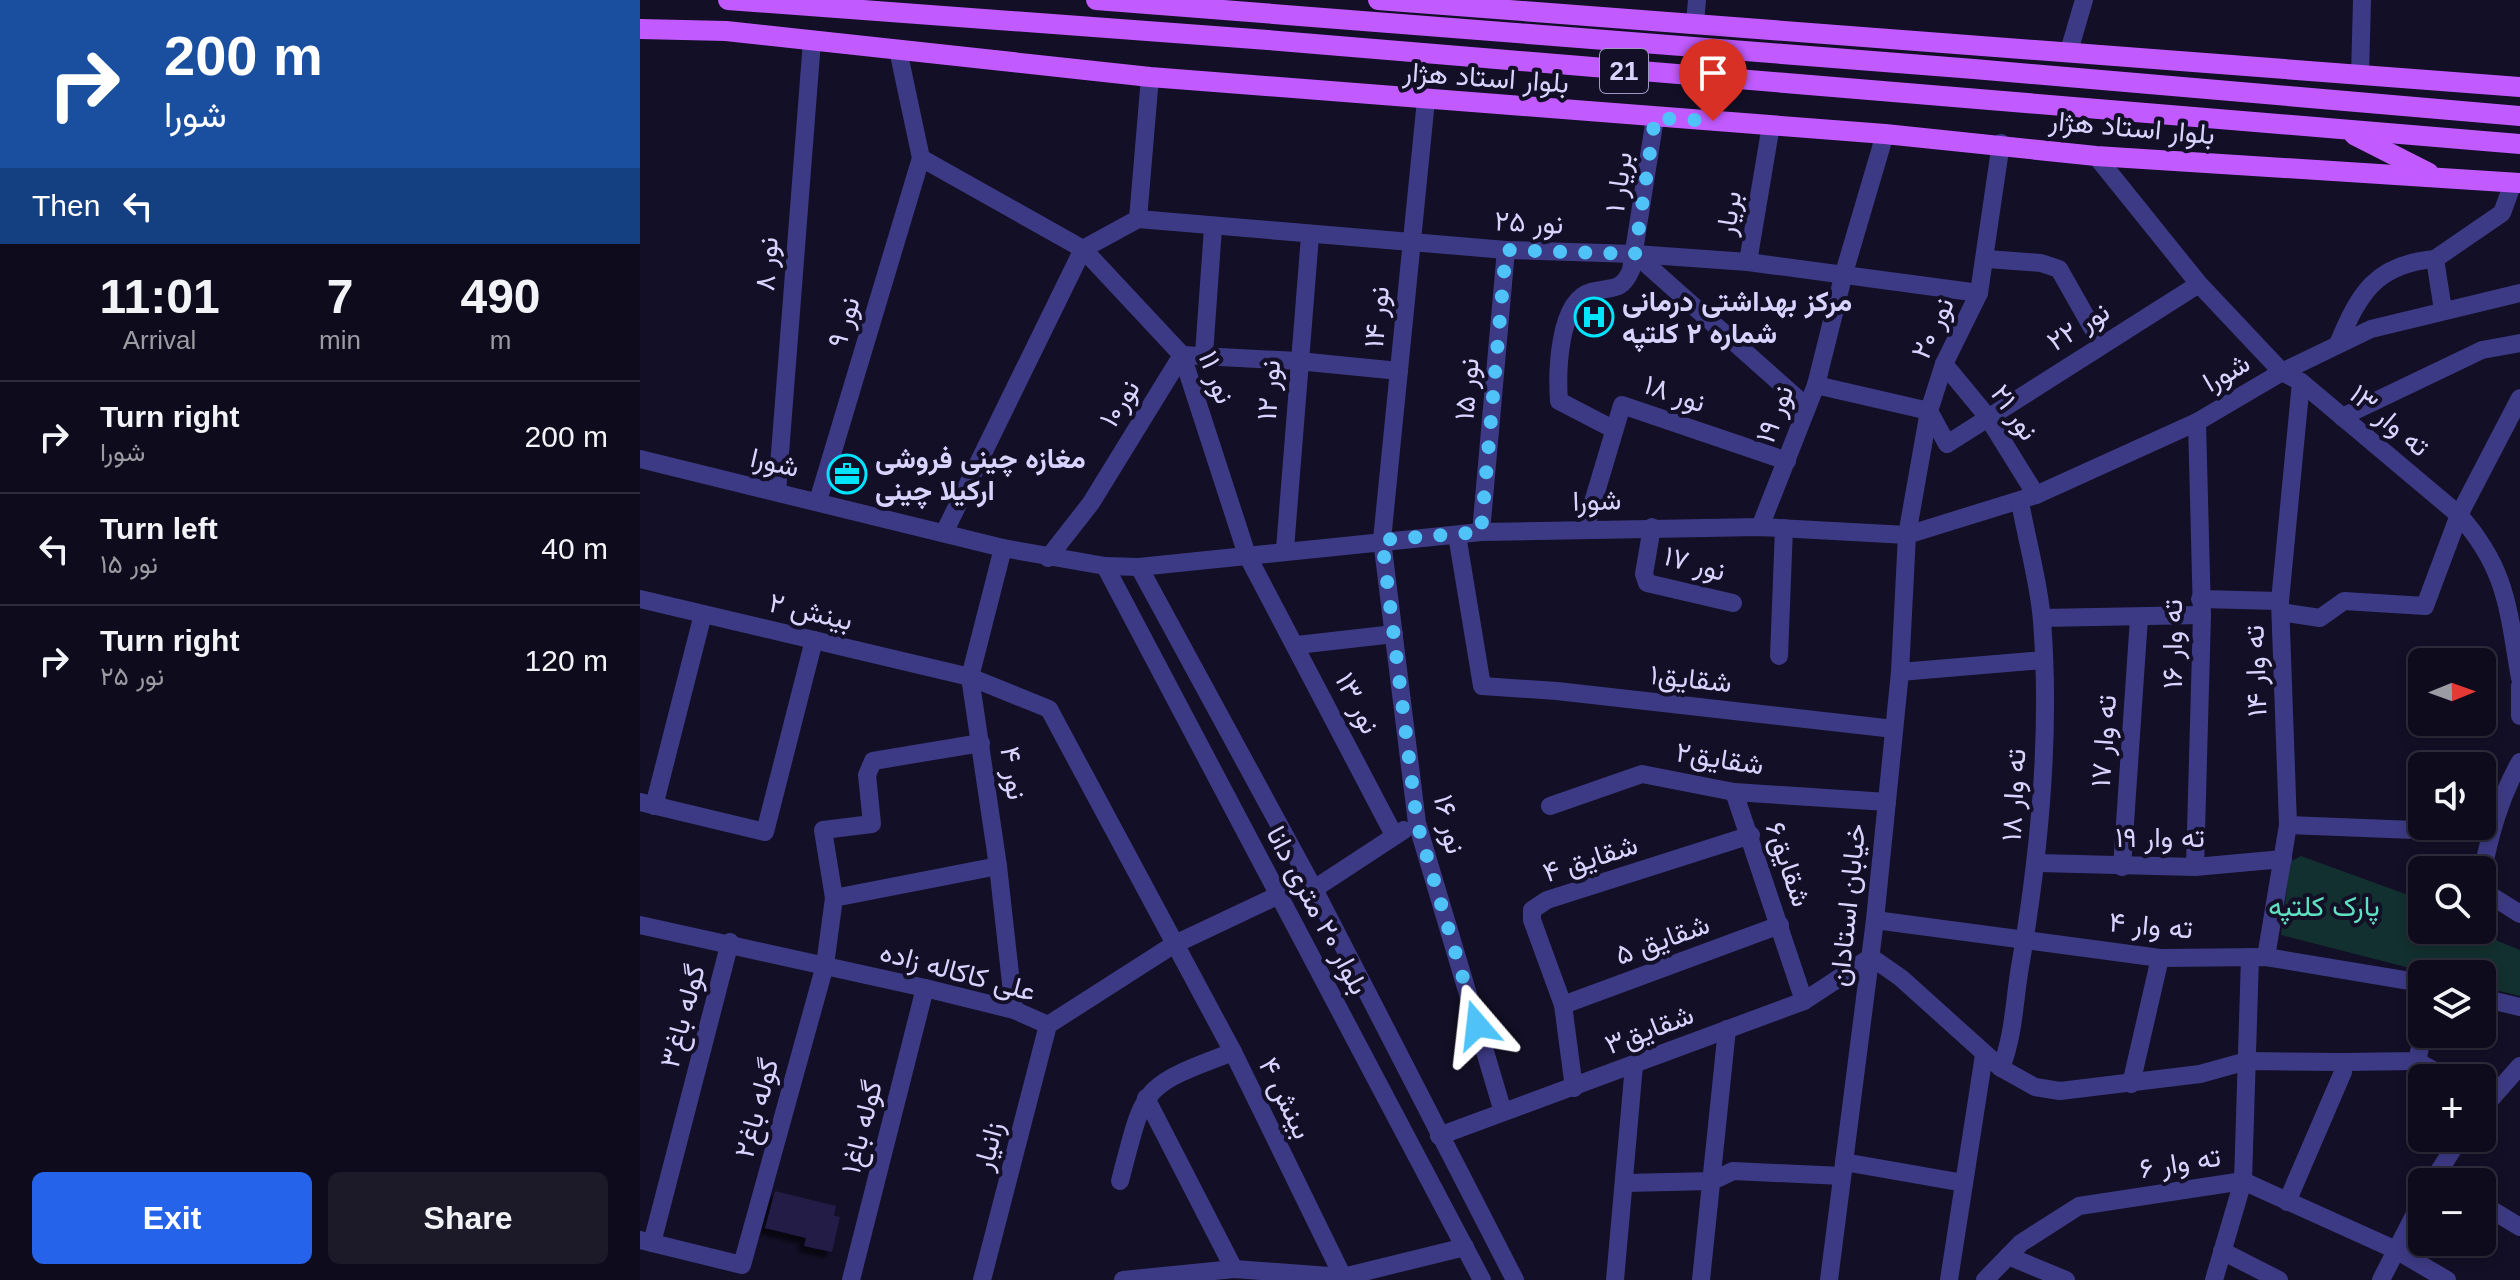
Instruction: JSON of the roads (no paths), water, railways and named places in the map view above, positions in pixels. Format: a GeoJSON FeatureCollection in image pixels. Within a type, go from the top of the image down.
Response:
{"type":"FeatureCollection","features":[{"type":"Feature","properties":{"kind":"main road","name":"بلوار استاد هژار"},"geometry":{"type":"LineString","coordinates":[[728,0],[1283,41],[2520,144]]}},
{"type":"Feature","properties":{"kind":"main road","name":"بلوار استاد هژار"},"geometry":{"type":"LineString","coordinates":[[1096,0],[1140,1],[2520,116]]}},
{"type":"Feature","properties":{"kind":"main road"},"geometry":{"type":"LineString","coordinates":[[1378,0],[1539,6],[1695,23],[2520,87]]}},
{"type":"Feature","properties":{"kind":"main road"},"geometry":{"type":"LineString","coordinates":[[726,31],[734,1]]}},
{"type":"Feature","properties":{"kind":"main road","name":"بلوار استاد هژار"},"geometry":{"type":"LineString","coordinates":[[640,29],[726,31],[1150,77],[2001,143],[2096,156],[2516,183]]}},
{"type":"Feature","properties":{"kind":"main road"},"geometry":{"type":"LineString","coordinates":[[2344,129],[2437,177]]}},
{"type":"Feature","properties":{"kind":"street"},"geometry":{"type":"LineString","coordinates":[[1695,23],[1697,0]]}},
{"type":"Feature","properties":{"kind":"street"},"geometry":{"type":"LineString","coordinates":[[2069,51],[2084,0]]}},
{"type":"Feature","properties":{"kind":"street"},"geometry":{"type":"LineString","coordinates":[[2360,76],[2362,0]]}},
{"type":"Feature","properties":{"kind":"street","name":"نور ۸"},"geometry":{"type":"LineString","coordinates":[[777,492],[812,41]]}},
{"type":"Feature","properties":{"kind":"street"},"geometry":{"type":"LineString","coordinates":[[898,50],[921,158]]}},
{"type":"Feature","properties":{"kind":"street"},"geometry":{"type":"LineString","coordinates":[[944,533],[1083,249],[1138,219],[1150,77]]}},
{"type":"Feature","properties":{"kind":"street","name":"نور ۱۴"},"geometry":{"type":"LineString","coordinates":[[1382,540],[1426,100]]}},
{"type":"Feature","properties":{"kind":"street","name":"بریار ۱"},"geometry":{"type":"LineString","coordinates":[[1613,429],[1559,401],[1557,373],[1571,310],[1589,292],[1615,290],[1626,284],[1635,254],[1655,118]]}},
{"type":"Feature","properties":{"kind":"street","name":"بریار"},"geometry":{"type":"LineString","coordinates":[[1748,262],[1771,125]]}},
{"type":"Feature","properties":{"kind":"street","name":"نور ۱۹"},"geometry":{"type":"LineString","coordinates":[[1760,527],[1816,385],[1844,273],[1885,134]]}},
{"type":"Feature","properties":{"kind":"street","name":"نور ۲۰"},"geometry":{"type":"LineString","coordinates":[[1907,535],[1929,411],[1944,364],[1979,293],[1987,259],[2001,143]]}},
{"type":"Feature","properties":{"kind":"street","name":"ته وار ۱۳"},"geometry":{"type":"LineString","coordinates":[[2096,156],[2199,284],[2282,372],[2301,382],[2459,515],[2477,536],[2504,585],[2520,678]]}},
{"type":"Feature","properties":{"kind":"street","name":"نور ۱۱"},"geometry":{"type":"LineString","coordinates":[[921,158],[1083,249],[1182,355],[1247,555]]}},
{"type":"Feature","properties":{"kind":"street","name":"نور ۹"},"geometry":{"type":"LineString","coordinates":[[818,501],[921,158]]}},
{"type":"Feature","properties":{"kind":"street"},"geometry":{"type":"LineString","coordinates":[[2338,344],[2356,300],[2368,287],[2404,265],[2435,259],[2502,213],[2516,183]]}},
{"type":"Feature","properties":{"kind":"street","name":"نور ۲۵"},"geometry":{"type":"LineString","coordinates":[[1138,219],[1213,228],[1506,250],[1748,262],[1979,293]]}},
{"type":"Feature","properties":{"kind":"street"},"geometry":{"type":"LineString","coordinates":[[1204,354],[1213,228]]}},
{"type":"Feature","properties":{"kind":"street","name":"نور ۱۲"},"geometry":{"type":"LineString","coordinates":[[1285,549],[1310,236]]}},
{"type":"Feature","properties":{"kind":"street","name":"نور ۱۵"},"geometry":{"type":"LineString","coordinates":[[1481,532],[1506,250]]}},
{"type":"Feature","properties":{"kind":"street"},"geometry":{"type":"LineString","coordinates":[[1635,254],[1807,407]]}},
{"type":"Feature","properties":{"kind":"street"},"geometry":{"type":"LineString","coordinates":[[1987,259],[2041,263],[2059,269],[2102,345]]}},
{"type":"Feature","properties":{"kind":"street"},"geometry":{"type":"LineString","coordinates":[[2435,259],[2443,310]]}},
{"type":"Feature","properties":{"kind":"street","name":"نور ۲۲"},"geometry":{"type":"LineString","coordinates":[[1929,411],[1947,444],[2199,284]]}},
{"type":"Feature","properties":{"kind":"street","name":"شورا"},"geometry":{"type":"LineString","coordinates":[[640,459],[1003,548],[1105,566],[1139,567],[1285,549],[1481,532],[1760,527],[1907,535],[2028,498],[2197,422],[2282,372],[2371,329],[2520,293]]}},
{"type":"Feature","properties":{"kind":"street"},"geometry":{"type":"LineString","coordinates":[[2342,417],[2482,350],[2520,343]]}},
{"type":"Feature","properties":{"kind":"street"},"geometry":{"type":"LineString","coordinates":[[1182,355],[1204,354],[1399,371]]}},
{"type":"Feature","properties":{"kind":"street","name":"نور۱۰"},"geometry":{"type":"LineString","coordinates":[[1048,558],[1091,503],[1182,355]]}},
{"type":"Feature","properties":{"kind":"street","name":"نور ۲۱"},"geometry":{"type":"LineString","coordinates":[[1944,364],[1987,416],[2028,498]]}},
{"type":"Feature","properties":{"kind":"street","name":"ته وار ۱۴"},"geometry":{"type":"LineString","coordinates":[[2214,1280],[2243,1181],[2247,1061],[2258,957],[2283,859],[2288,825],[2280,607],[2301,382]]}},
{"type":"Feature","properties":{"kind":"street"},"geometry":{"type":"LineString","coordinates":[[1816,385],[1929,411]]}},
{"type":"Feature","properties":{"kind":"street"},"geometry":{"type":"LineString","coordinates":[[2042,618],[2139,618],[2201,607],[2280,607],[2320,618],[2344,601],[2425,606],[2459,515],[2520,398]]}},
{"type":"Feature","properties":{"kind":"street","name":"نور ۱۸"},"geometry":{"type":"LineString","coordinates":[[1585,529],[1622,405],[1787,461]]}},
{"type":"Feature","properties":{"kind":"street","name":"ته وار ۱۶"},"geometry":{"type":"LineString","coordinates":[[2195,867],[2201,607],[2197,422]]}},
{"type":"Feature","properties":{"kind":"street","name":"ته وار ۱۸"},"geometry":{"type":"LineString","coordinates":[[2001,1068],[2013,1038],[2038,863],[2046,713],[2042,618],[2028,498]]}},
{"type":"Feature","properties":{"kind":"street","name":"نور ۱۷"},"geometry":{"type":"LineString","coordinates":[[1652,527],[1644,574],[1647,583],[1733,603]]}},
{"type":"Feature","properties":{"kind":"street"},"geometry":{"type":"LineString","coordinates":[[1779,656],[1784,528]]}},
{"type":"Feature","properties":{"kind":"street","name":"شقایق۱"},"geometry":{"type":"LineString","coordinates":[[1457,535],[1482,686],[1557,691],[1894,729]]}},
{"type":"Feature","properties":{"kind":"street","name":"خیابان استادان"},"geometry":{"type":"LineString","coordinates":[[1829,1280],[1875,920],[1900,672],[1907,535]]}},
{"type":"Feature","properties":{"kind":"street","name":"نور ۱۶"},"geometry":{"type":"LineString","coordinates":[[1382,540],[1417,823],[1503,1112]]}},
{"type":"Feature","properties":{"kind":"street","name":"نور ۴"},"geometry":{"type":"LineString","coordinates":[[1003,548],[970,677],[998,866],[1014,1010]]}},
{"type":"Feature","properties":{"kind":"street","name":"نور ۱۳"},"geometry":{"type":"LineString","coordinates":[[1247,555],[1297,645],[1394,835]]}},
{"type":"Feature","properties":{"kind":"street","name":"بلوار ۲۰ متری دانا"},"geometry":{"type":"LineString","coordinates":[[1105,566],[1482,1280]]}},
{"type":"Feature","properties":{"kind":"street","name":"بلوار ۲۰ متری دانا"},"geometry":{"type":"LineString","coordinates":[[1139,567],[1314,889],[1515,1280]]}},
{"type":"Feature","properties":{"kind":"street","name":"بینش ۲"},"geometry":{"type":"LineString","coordinates":[[640,599],[970,677],[1049,709],[1173,945]]}},
{"type":"Feature","properties":{"kind":"street"},"geometry":{"type":"LineString","coordinates":[[703,614],[647,804],[765,832],[814,640]]}},
{"type":"Feature","properties":{"kind":"street","name":"ته وار ۱۷"},"geometry":{"type":"LineString","coordinates":[[2122,867],[2139,618]]}},
{"type":"Feature","properties":{"kind":"street"},"geometry":{"type":"LineString","coordinates":[[1297,645],[1394,634]]}},
{"type":"Feature","properties":{"kind":"street"},"geometry":{"type":"LineString","coordinates":[[1900,672],[2044,660]]}},
{"type":"Feature","properties":{"kind":"street"},"geometry":{"type":"LineString","coordinates":[[2519,714],[2520,686]]}},
{"type":"Feature","properties":{"kind":"street","name":"گوله باغ۲"},"geometry":{"type":"LineString","coordinates":[[646,1241],[742,1265],[825,965],[834,898],[823,830],[872,824],[867,775],[873,761],[981,743]]}},
{"type":"Feature","properties":{"kind":"street"},"geometry":{"type":"LineString","coordinates":[[2496,815],[2507,783],[2520,762]]}},
{"type":"Feature","properties":{"kind":"street","name":"شقایق۲"},"geometry":{"type":"LineString","coordinates":[[1550,806],[1642,774],[1734,792],[1887,802]]}},
{"type":"Feature","properties":{"kind":"street","name":"شقایق۶"},"geometry":{"type":"LineString","coordinates":[[1734,792],[1751,835],[1804,1001]]}},
{"type":"Feature","properties":{"kind":"street"},"geometry":{"type":"LineString","coordinates":[[1314,889],[1417,823]]}},
{"type":"Feature","properties":{"kind":"street"},"geometry":{"type":"LineString","coordinates":[[2288,825],[2408,830]]}},
{"type":"Feature","properties":{"kind":"street","name":"شقایق ۴"},"geometry":{"type":"LineString","coordinates":[[1574,1088],[1563,1005],[1532,920],[1532,910],[1538,905],[1751,835]]}},
{"type":"Feature","properties":{"kind":"street","name":"ته وار ۱۹"},"geometry":{"type":"LineString","coordinates":[[2038,863],[2195,867],[2283,859]]}},
{"type":"Feature","properties":{"kind":"street"},"geometry":{"type":"LineString","coordinates":[[834,898],[998,866]]}},
{"type":"Feature","properties":{"kind":"street","name":"علی کاکاله زاده"},"geometry":{"type":"LineString","coordinates":[[640,925],[730,942],[925,988],[1014,1010],[1048,1025],[1173,945],[1279,895]]}},
{"type":"Feature","properties":{"kind":"street"},"geometry":{"type":"LineString","coordinates":[[2496,899],[2520,914]]}},
{"type":"Feature","properties":{"kind":"street","name":"ته وار ۴"},"geometry":{"type":"LineString","coordinates":[[1875,920],[2160,958],[2258,957],[2408,981]]}},
{"type":"Feature","properties":{"kind":"street","name":"شقایق ۵"},"geometry":{"type":"LineString","coordinates":[[1563,1005],[1780,925]]}},
{"type":"Feature","properties":{"kind":"street","name":"گوله باغ۳"},"geometry":{"type":"LineString","coordinates":[[646,1241],[730,942]]}},
{"type":"Feature","properties":{"kind":"street","name":"بینش ۴"},"geometry":{"type":"LineString","coordinates":[[1173,945],[1233,1052],[1343,1277]]}},
{"type":"Feature","properties":{"kind":"street"},"geometry":{"type":"LineString","coordinates":[[1871,957],[1901,978],[2001,1068],[2047,1090],[2131,1084],[2200,1074],[2247,1061],[2417,1061],[2422,1064]]}},
{"type":"Feature","properties":{"kind":"street","name":"شقایق۳"},"geometry":{"type":"LineString","coordinates":[[1439,1136],[1804,1001],[1871,957]]}},
{"type":"Feature","properties":{"kind":"street"},"geometry":{"type":"LineString","coordinates":[[2131,1084],[2160,958]]}},
{"type":"Feature","properties":{"kind":"street","name":"گوله باغ۱"},"geometry":{"type":"LineString","coordinates":[[851,1280],[925,988]]}},
{"type":"Feature","properties":{"kind":"street"},"geometry":{"type":"LineString","coordinates":[[2496,1001],[2520,1007]]}},
{"type":"Feature","properties":{"kind":"street","name":"زانیار"},"geometry":{"type":"LineString","coordinates":[[982,1280],[1048,1025]]}},
{"type":"Feature","properties":{"kind":"street"},"geometry":{"type":"LineString","coordinates":[[1701,1280],[1727,1029]]}},
{"type":"Feature","properties":{"kind":"street"},"geometry":{"type":"LineString","coordinates":[[2417,1061],[2420,1048]]}},
{"type":"Feature","properties":{"kind":"street"},"geometry":{"type":"LineString","coordinates":[[1120,1181],[1140,1106],[1146,1098],[1171,1075],[1233,1052]]}},
{"type":"Feature","properties":{"kind":"street"},"geometry":{"type":"LineString","coordinates":[[1949,1280],[1984,1055]]}},
{"type":"Feature","properties":{"kind":"street"},"geometry":{"type":"LineString","coordinates":[[2287,1202],[2343,1072],[2343,1062]]}},
{"type":"Feature","properties":{"kind":"street"},"geometry":{"type":"LineString","coordinates":[[1615,1280],[1634,1065]]}},
{"type":"Feature","properties":{"kind":"street"},"geometry":{"type":"LineString","coordinates":[[2496,1091],[2519,1068]]}},
{"type":"Feature","properties":{"kind":"street"},"geometry":{"type":"LineString","coordinates":[[1146,1098],[1234,1269]]}},
{"type":"Feature","properties":{"kind":"street"},"geometry":{"type":"LineString","coordinates":[[1625,1183],[1712,1181],[1733,1171],[1843,1169],[1964,1183]]}},
{"type":"Feature","properties":{"kind":"street","name":"ته وار ۶"},"geometry":{"type":"LineString","coordinates":[[1985,1280],[2045,1225],[2079,1206],[2243,1181],[2396,1250],[2447,1280]]}},
{"type":"Feature","properties":{"kind":"street"},"geometry":{"type":"LineString","coordinates":[[2496,1212],[2520,1227]]}},
{"type":"Feature","properties":{"kind":"street"},"geometry":{"type":"LineString","coordinates":[[2381,1280],[2408,1227]]}},
{"type":"Feature","properties":{"kind":"street"},"geometry":{"type":"LineString","coordinates":[[1123,1280],[1234,1269],[1343,1277],[1465,1247]]}},
{"type":"Feature","properties":{"kind":"street"},"geometry":{"type":"LineString","coordinates":[[2222,1251],[2279,1280]]}},
{"type":"Feature","properties":{"kind":"street"},"geometry":{"type":"LineString","coordinates":[[2008,1256],[2066,1280]]}},
{"type":"Feature","properties":{"kind":"place","name":"مرکز بهداشتی درمانی شماره ۲ کلتپه"},"geometry":{"type":"Point","coordinates":[1594,317]}},
{"type":"Feature","properties":{"kind":"place","name":"مغازه چینی فروشی ارکیلا چینی"},"geometry":{"type":"Point","coordinates":[847,474]}},
{"type":"Feature","properties":{"kind":"park label","name":"پارک کلتپه"},"geometry":{"type":"Point","coordinates":[2324,906]}}]}
